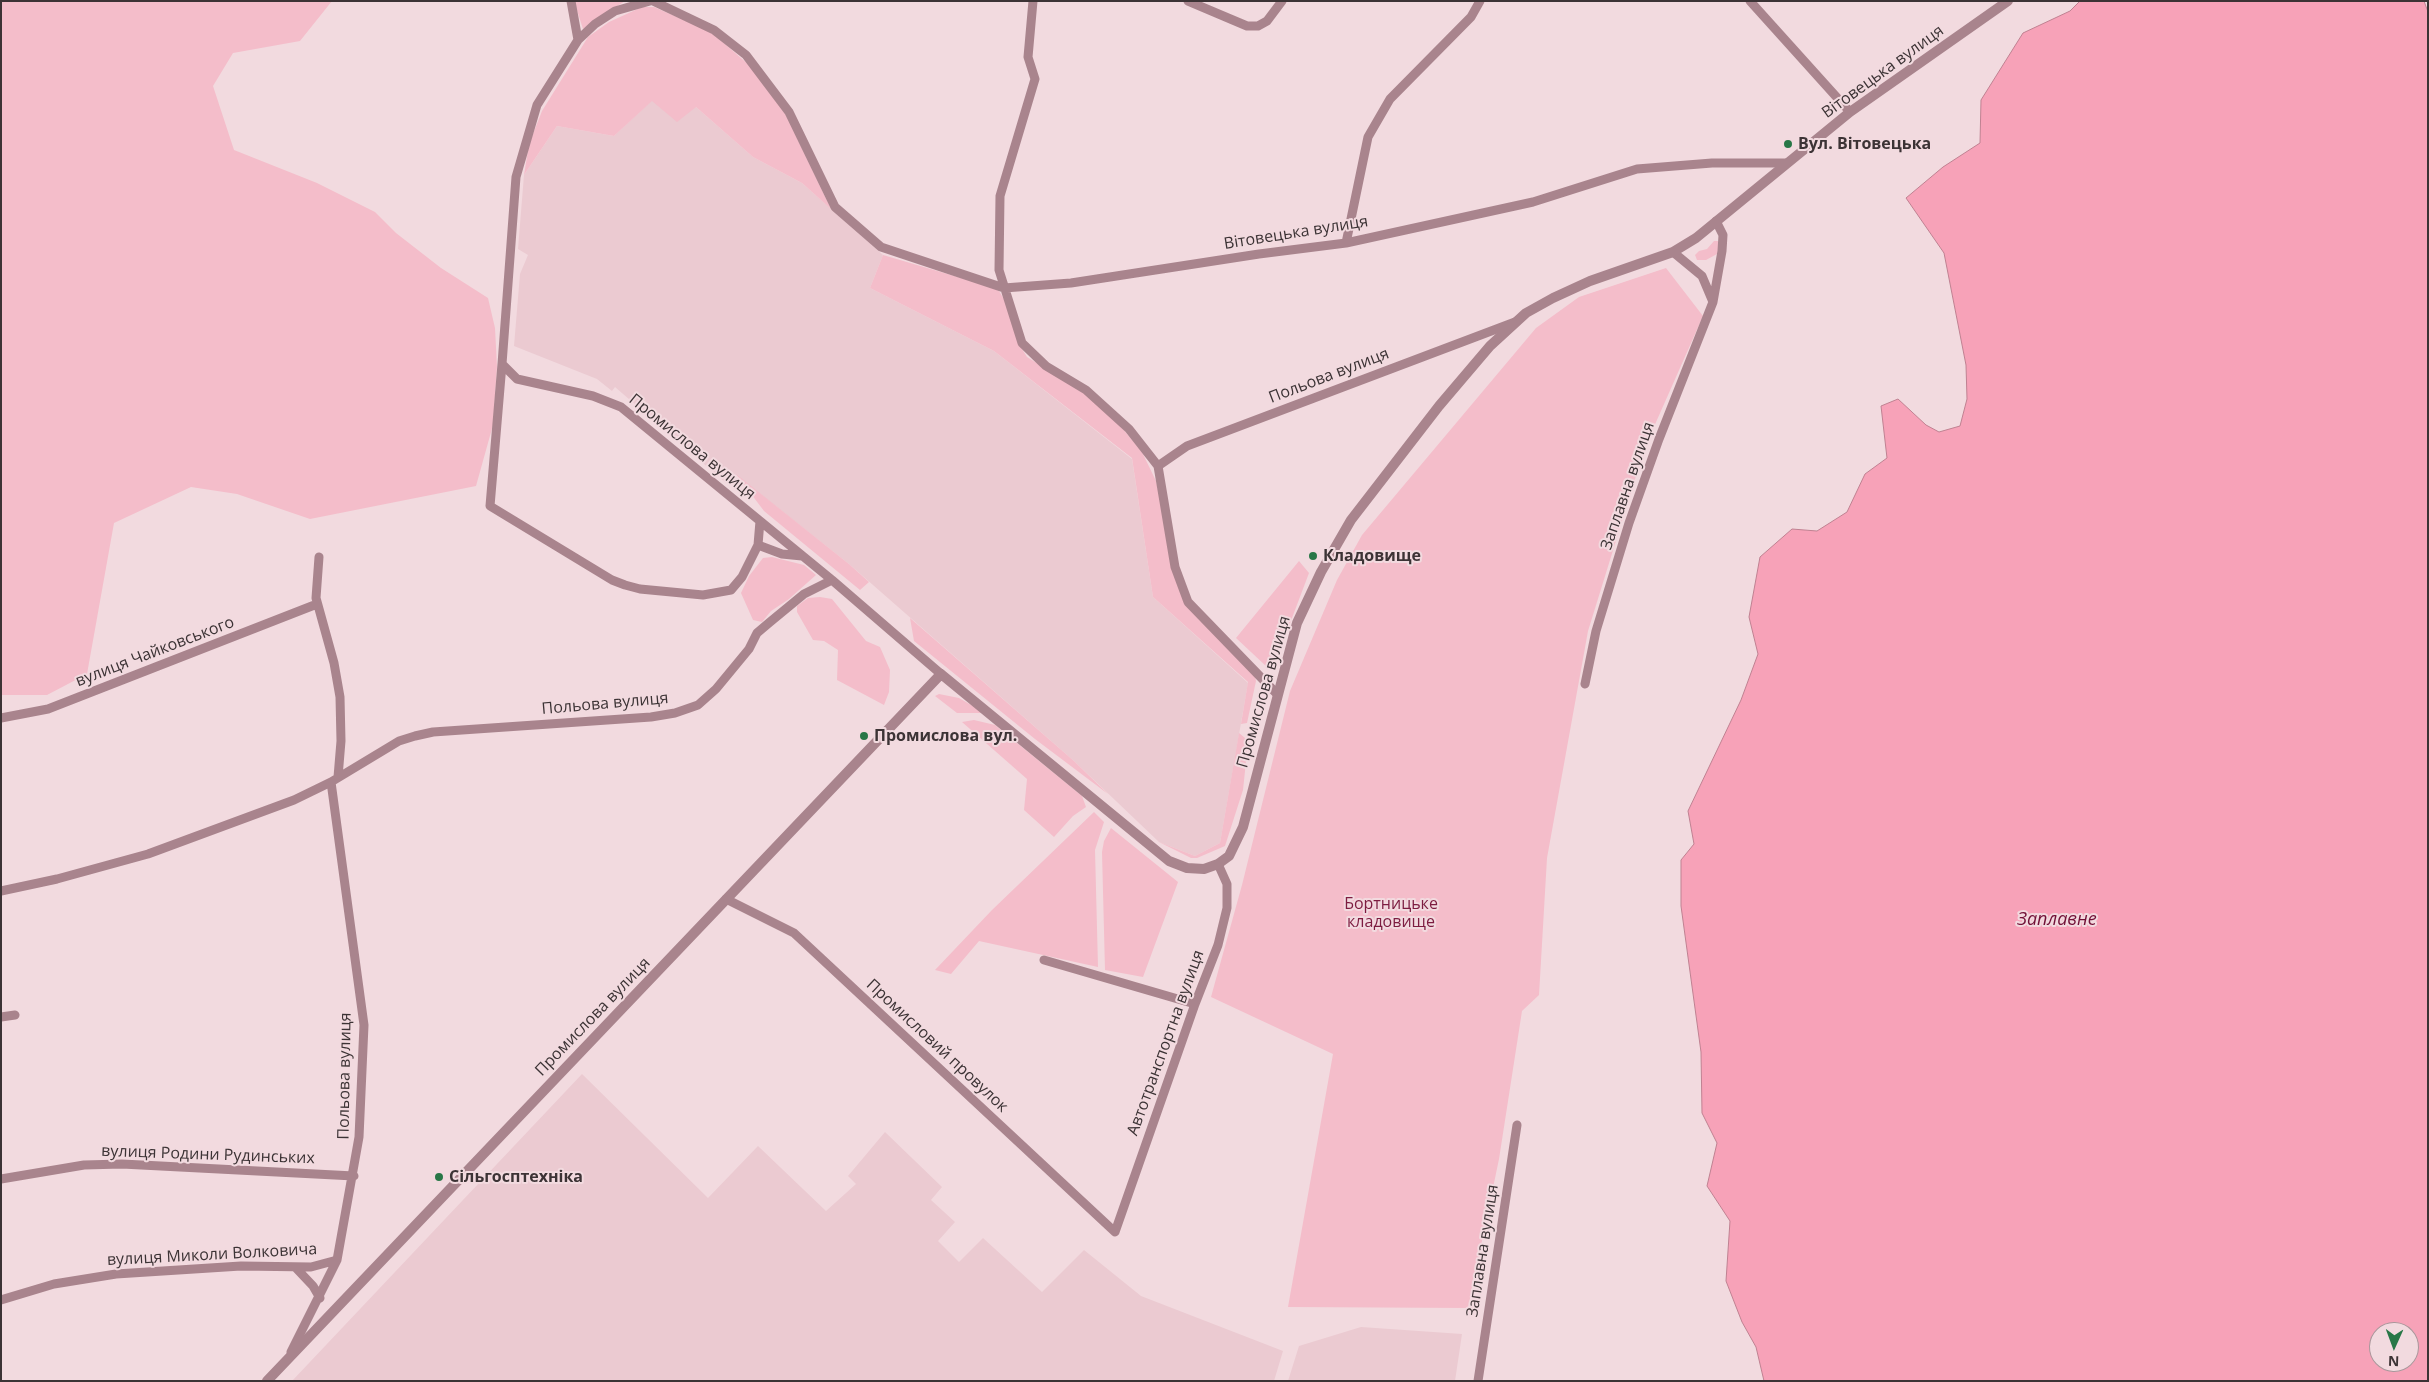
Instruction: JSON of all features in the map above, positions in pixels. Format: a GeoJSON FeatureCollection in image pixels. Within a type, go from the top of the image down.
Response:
{"type":"FeatureCollection","features":[{"type":"Feature","properties":{"kind":"street"},"geometry":{"type":"LineString","coordinates":[[571,1],[577,25],[578,40]]}},
{"type":"Feature","properties":{"kind":"street"},"geometry":{"type":"LineString","coordinates":[[651,1],[615,11],[595,24],[578,40],[537,106],[516,177],[490,506],[612,580],[640,589],[703,595],[731,590],[742,577],[758,545],[760,522]]}},
{"type":"Feature","properties":{"kind":"street","name":"Вітовецька вулиця"},"geometry":{"type":"LineString","coordinates":[[651,1],[714,30],[746,56],[789,112],[835,207],[881,247],[1004,288],[1071,284],[1259,254],[1346,243],[1527,203],[1637,169],[1712,163],[1786,163],[1850,112],[2008,1]]}},
{"type":"Feature","properties":{"kind":"street"},"geometry":{"type":"LineString","coordinates":[[1033,1],[1028,57],[1035,79],[1000,196],[998,270],[1022,343],[1046,366],[1086,390],[1129,429],[1158,466],[1175,567],[1188,602],[1277,694]]}},
{"type":"Feature","properties":{"kind":"street"},"geometry":{"type":"LineString","coordinates":[[1188,1],[1247,26],[1258,26],[1267,21],[1282,1]]}},
{"type":"Feature","properties":{"kind":"street"},"geometry":{"type":"LineString","coordinates":[[1346,243],[1368,137],[1390,99],[1471,17],[1480,1]]}},
{"type":"Feature","properties":{"kind":"street"},"geometry":{"type":"LineString","coordinates":[[1750,1],[1850,112]]}},
{"type":"Feature","properties":{"kind":"street","name":"Промислова вулиця"},"geometry":{"type":"LineString","coordinates":[[502,364],[517,379],[593,396],[621,407],[1169,861],[1187,868],[1204,869],[1218,864],[1229,856],[1243,827],[1297,623],[1321,572],[1351,520],[1439,406],[1490,346],[1515,322],[1553,298],[1590,281],[1673,252],[1696,238],[1786,163]]}},
{"type":"Feature","properties":{"kind":"street","name":"Заплавна вулиця"},"geometry":{"type":"LineString","coordinates":[[1585,684],[1596,631],[1629,523],[1659,439],[1713,302],[1723,243],[1723,234],[1716,221]]}},
{"type":"Feature","properties":{"kind":"street"},"geometry":{"type":"LineString","coordinates":[[1673,252],[1702,276],[1713,302]]}},
{"type":"Feature","properties":{"kind":"street","name":"Польова вулиця"},"geometry":{"type":"LineString","coordinates":[[1158,466],[1187,446],[1515,322]]}},
{"type":"Feature","properties":{"kind":"street"},"geometry":{"type":"LineString","coordinates":[[758,545],[782,554],[802,556]]}},
{"type":"Feature","properties":{"kind":"street","name":"Польова вулиця"},"geometry":{"type":"LineString","coordinates":[[288,1358],[320,1298],[337,1260],[354,1176],[359,1137],[364,1025],[334,780],[341,741],[340,697],[334,663],[317,604],[315,588],[319,557]]}},
{"type":"Feature","properties":{"kind":"street","name":"Польова вулиця"},"geometry":{"type":"LineString","coordinates":[[1,891],[57,879],[148,854],[294,800],[334,780],[399,741],[415,736],[433,732],[651,717],[675,713],[698,705],[716,690],[764,627],[804,594],[832,580]]}},
{"type":"Feature","properties":{"kind":"street","name":"вулиця Чайковського"},"geometry":{"type":"LineString","coordinates":[[1,718],[48,709],[317,604]]}},
{"type":"Feature","properties":{"kind":"street","name":"Промислова вулиця"},"geometry":{"type":"LineString","coordinates":[[267,1381],[941,674]]}},
{"type":"Feature","properties":{"kind":"street","name":"Автотранспортна вулиця"},"geometry":{"type":"LineString","coordinates":[[1115,1232],[1218,944],[1227,908],[1227,884],[1218,864]]}},
{"type":"Feature","properties":{"kind":"street","name":"Промисловий провулок"},"geometry":{"type":"LineString","coordinates":[[726,899],[794,933],[1115,1232]]}},
{"type":"Feature","properties":{"kind":"street"},"geometry":{"type":"LineString","coordinates":[[1044,960],[1195,1004]]}},
{"type":"Feature","properties":{"kind":"street"},"geometry":{"type":"LineString","coordinates":[[1,1017],[15,1015]]}},
{"type":"Feature","properties":{"kind":"street","name":"Заплавна вулиця"},"geometry":{"type":"LineString","coordinates":[[1478,1381],[1517,1125]]}},
{"type":"Feature","properties":{"kind":"street","name":"вулиця Родини Рудинських"},"geometry":{"type":"LineString","coordinates":[[1,1179],[84,1165],[122,1164],[354,1176]]}},
{"type":"Feature","properties":{"kind":"street","name":"вулиця Миколи Волковича"},"geometry":{"type":"LineString","coordinates":[[1,1300],[54,1284],[116,1274],[241,1266],[296,1268],[323,1265],[337,1260]]}},
{"type":"Feature","properties":{"kind":"street"},"geometry":{"type":"LineString","coordinates":[[296,1268],[313,1286],[320,1298]]}},
{"type":"Feature","properties":{"kind":"shaded area"},"geometry":{"type":"Polygon","coordinates":[[[652,100],[696,107],[753,157],[802,183],[883,255],[870,288],[994,351],[1132,459],[1153,597],[1248,683],[1220,843],[1195,856],[1159,842],[1074,761],[849,564],[736,475],[726,483],[615,387],[612,391],[597,379],[514,346],[520,274],[528,255],[518,249],[524,175],[557,126],[614,136],[652,100]]]}},
{"type":"Feature","properties":{"kind":"shaded area"},"geometry":{"type":"Polygon","coordinates":[[[582,1074],[708,1198],[758,1146],[826,1211],[856,1184],[848,1176],[885,1132],[942,1187],[931,1200],[955,1222],[938,1241],[959,1262],[983,1238],[1042,1292],[1084,1250],[1141,1296],[1283,1351],[1274,1381],[292,1381],[582,1074]]]}},
{"type":"Feature","properties":{"kind":"shaded area"},"geometry":{"type":"Polygon","coordinates":[[[1361,1327],[1462,1334],[1455,1381],[1288,1381],[1299,1346],[1361,1327]]]}},
{"type":"Feature","properties":{"kind":"green space"},"geometry":{"type":"Polygon","coordinates":[[[1,1],[332,1],[300,41],[233,53],[213,86],[234,150],[317,183],[375,212],[396,233],[441,268],[488,298],[495,328],[497,367],[493,425],[476,486],[310,519],[237,494],[191,487],[114,523],[87,674],[47,695],[1,695],[1,1]]]}},
{"type":"Feature","properties":{"kind":"green space"},"geometry":{"type":"Polygon","coordinates":[[[574,1],[625,1],[583,29],[574,1]]]}},
{"type":"Feature","properties":{"kind":"green space"},"geometry":{"type":"Polygon","coordinates":[[[642,7],[654,7],[705,29],[749,65],[786,115],[831,209],[802,183],[753,157],[696,107],[677,122],[652,101],[614,136],[557,126],[524,175],[529,144],[542,111],[588,37],[609,22],[642,7]]]}},
{"type":"Feature","properties":{"kind":"green space"},"geometry":{"type":"Polygon","coordinates":[[[1714,241],[1718,241],[1717,254],[1706,260],[1697,260],[1695,255],[1699,251],[1707,249],[1714,241]]]}},
{"type":"Feature","properties":{"kind":"green space"},"geometry":{"type":"Polygon","coordinates":[[[883,255],[992,287],[999,291],[1005,301],[1019,344],[1027,357],[1085,393],[1123,429],[1142,452],[1156,481],[1185,604],[1255,676],[1256,681],[1247,723],[1241,724],[1248,682],[1153,597],[1132,458],[994,351],[870,288],[883,255]]]}},
{"type":"Feature","properties":{"kind":"green space","name":"Бортницьке кладовище"},"geometry":{"type":"Polygon","coordinates":[[[1666,268],[1703,316],[1645,447],[1588,631],[1547,858],[1539,995],[1522,1011],[1499,1159],[1468,1308],[1288,1307],[1333,1054],[1211,997],[1242,885],[1290,691],[1337,580],[1362,535],[1536,328],[1579,297],[1666,268]]]}},
{"type":"Feature","properties":{"kind":"green space"},"geometry":{"type":"Polygon","coordinates":[[[736,474],[869,582],[860,590],[764,511],[736,474]]]}},
{"type":"Feature","properties":{"kind":"green space"},"geometry":{"type":"Polygon","coordinates":[[[772,557],[804,565],[816,575],[789,599],[771,611],[762,622],[753,620],[741,593],[749,576],[763,558],[772,557]]]}},
{"type":"Feature","properties":{"kind":"green space"},"geometry":{"type":"Polygon","coordinates":[[[1299,561],[1309,573],[1289,626],[1273,650],[1271,666],[1267,667],[1236,638],[1299,561]]]}},
{"type":"Feature","properties":{"kind":"green space"},"geometry":{"type":"Polygon","coordinates":[[[808,598],[832,599],[866,641],[880,647],[890,670],[889,692],[884,705],[837,680],[838,650],[824,641],[813,640],[797,612],[797,606],[808,598]]]}},
{"type":"Feature","properties":{"kind":"green space"},"geometry":{"type":"Polygon","coordinates":[[[910,618],[1074,761],[1108,794],[1035,739],[914,641],[910,618]]]}},
{"type":"Feature","properties":{"kind":"green space"},"geometry":{"type":"Polygon","coordinates":[[[939,694],[959,698],[985,713],[957,713],[935,696],[939,694]]]}},
{"type":"Feature","properties":{"kind":"green space"},"geometry":{"type":"Polygon","coordinates":[[[974,720],[995,725],[1082,796],[1086,807],[1073,816],[1054,837],[1024,810],[1027,779],[962,722],[974,720]]]}},
{"type":"Feature","properties":{"kind":"green space"},"geometry":{"type":"Polygon","coordinates":[[[1239,733],[1245,738],[1247,752],[1243,790],[1225,846],[1197,858],[1191,858],[1159,842],[1195,856],[1220,843],[1239,733]]]}},
{"type":"Feature","properties":{"kind":"green space"},"geometry":{"type":"Polygon","coordinates":[[[1094,812],[1104,822],[1095,850],[1098,967],[979,941],[951,974],[935,970],[992,910],[1094,812]]]}},
{"type":"Feature","properties":{"kind":"green space"},"geometry":{"type":"Polygon","coordinates":[[[1111,828],[1178,882],[1143,977],[1105,970],[1102,852],[1104,841],[1111,828]]]}},
{"type":"Feature","properties":{"kind":"water","name":"Заплавне"},"geometry":{"type":"Polygon","coordinates":[[[2080,1],[2424,1],[2428,12],[2428,1381],[1764,1381],[1756,1347],[1742,1322],[1726,1281],[1730,1221],[1707,1186],[1717,1143],[1702,1113],[1701,1052],[1681,906],[1681,860],[1694,844],[1688,811],[1741,700],[1758,654],[1749,617],[1760,557],[1792,529],[1817,531],[1847,512],[1865,474],[1887,458],[1881,406],[1898,399],[1926,425],[1939,432],[1960,426],[1967,399],[1966,365],[1944,253],[1906,198],[1943,167],[1980,143],[1981,100],[2023,33],[2070,11],[2080,1]]]}},
{"type":"Feature","properties":{"kind":"place","name":"Вул. Вітовецька"},"geometry":{"type":"Point","coordinates":[1788,144]}},
{"type":"Feature","properties":{"kind":"place","name":"Кладовище"},"geometry":{"type":"Point","coordinates":[1313,556]}},
{"type":"Feature","properties":{"kind":"place","name":"Промислова вул."},"geometry":{"type":"Point","coordinates":[864,736]}},
{"type":"Feature","properties":{"kind":"place","name":"Сільгосптехніка"},"geometry":{"type":"Point","coordinates":[439,1177]}}]}
